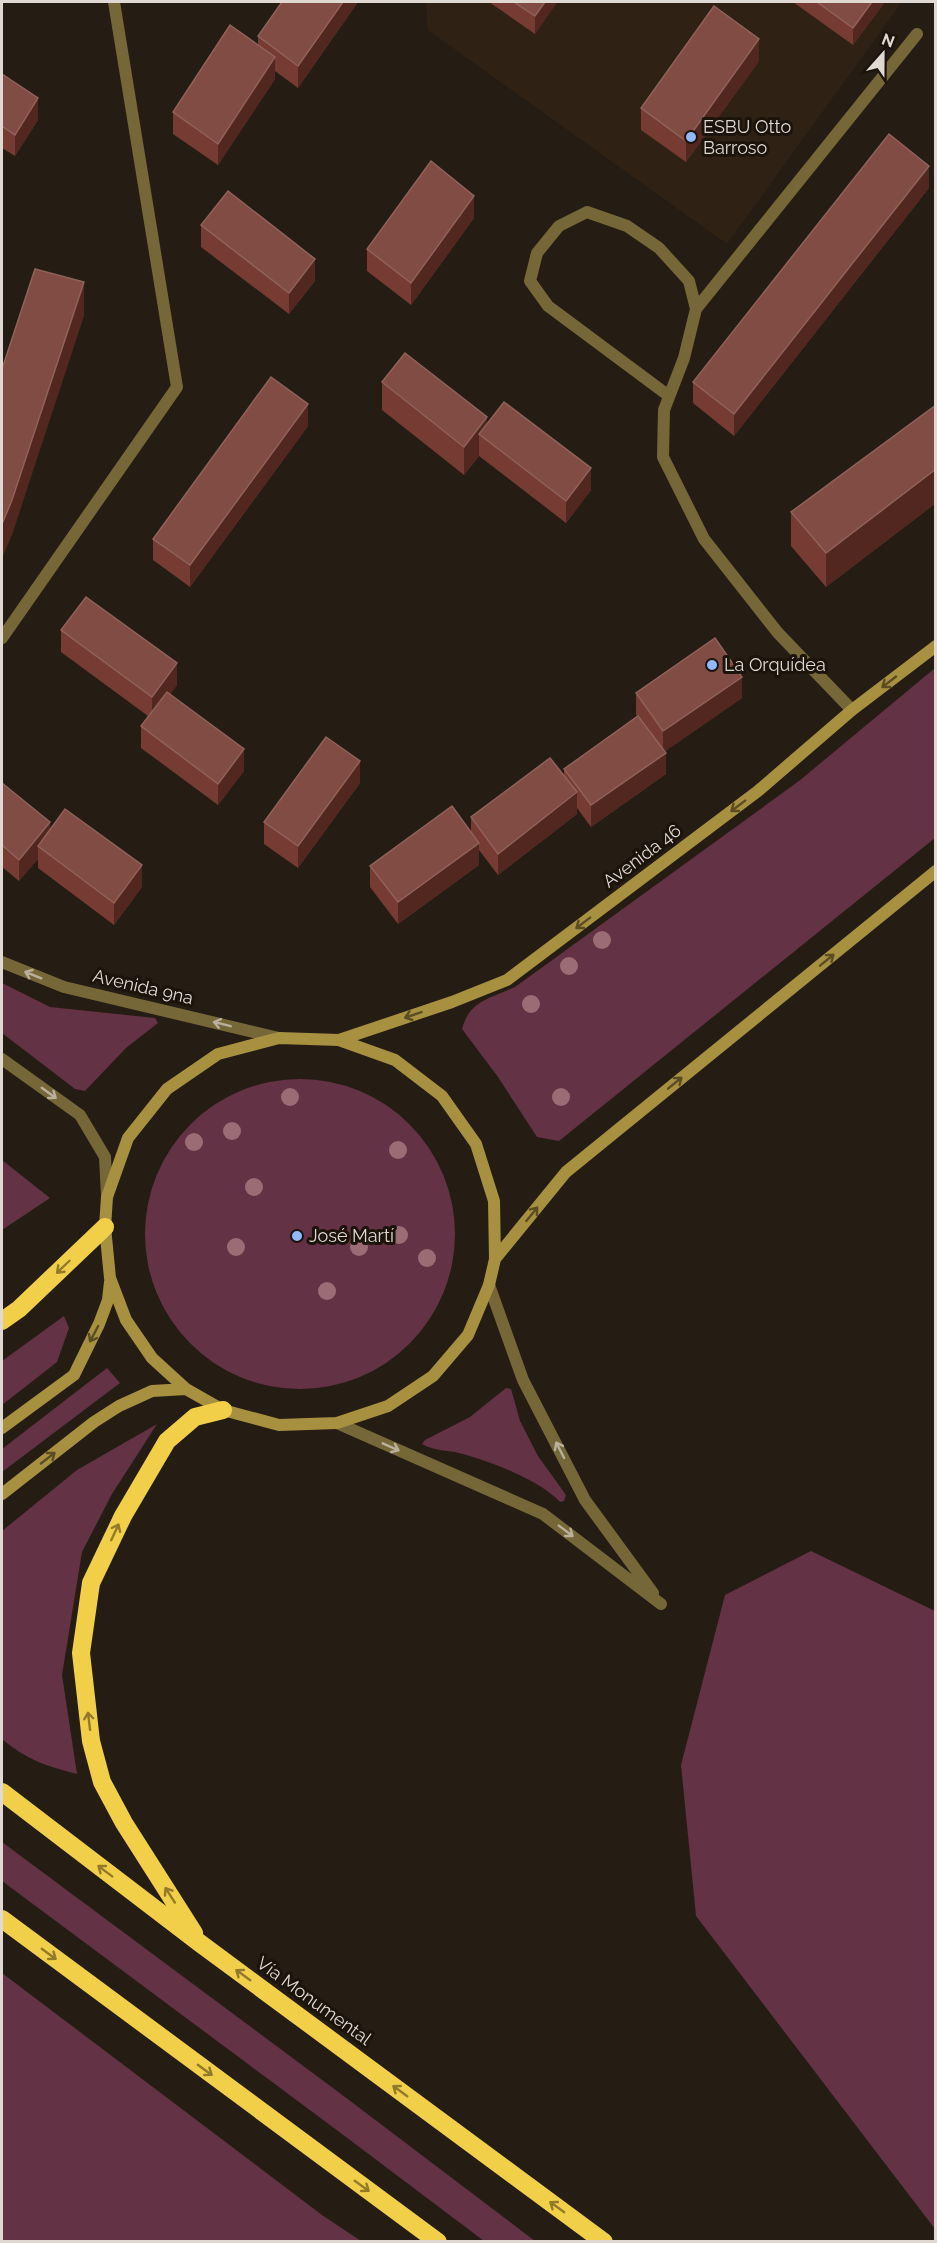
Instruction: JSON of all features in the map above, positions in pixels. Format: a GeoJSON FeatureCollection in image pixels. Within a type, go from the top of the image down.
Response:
{"type":"FeatureCollection","features":[{"type":"Feature","properties":{"kind":"highway"},"geometry":{"type":"LineString","coordinates":[[2,1321],[19,1309],[105,1227]]}},
{"type":"Feature","properties":{"kind":"highway"},"geometry":{"type":"LineString","coordinates":[[201,1944],[123,1824],[102,1782],[91,1741],[81,1653],[92,1583],[123,1516],[167,1441],[195,1417],[223,1410]]}},
{"type":"Feature","properties":{"kind":"highway","name":"Vía Monumental"},"geometry":{"type":"LineString","coordinates":[[2,1792],[201,1944],[604,2241]]}},
{"type":"Feature","properties":{"kind":"highway"},"geometry":{"type":"LineString","coordinates":[[2,1919],[438,2241]]}},
{"type":"Feature","properties":{"kind":"main road","name":"Avenida 46"},"geometry":{"type":"LineString","coordinates":[[339,1040],[452,1002],[507,980],[758,791],[852,710],[936,646]]}},
{"type":"Feature","properties":{"kind":"main road"},"geometry":{"type":"LineString","coordinates":[[495,1259],[566,1172],[936,871]]}},
{"type":"Feature","properties":{"kind":"main road"},"geometry":{"type":"LineString","coordinates":[[2,1428],[74,1375],[99,1324],[108,1300],[110,1278],[105,1227],[107,1197],[128,1138],[166,1089],[218,1054],[279,1038],[339,1040],[395,1060],[441,1096],[476,1144],[494,1201],[495,1259],[489,1285],[468,1335],[433,1376],[388,1406],[337,1423],[279,1425],[223,1410],[186,1389],[152,1358],[126,1320],[110,1278]]}},
{"type":"Feature","properties":{"kind":"main road"},"geometry":{"type":"LineString","coordinates":[[2,1494],[94,1422],[119,1406],[152,1391],[186,1389]]}},
{"type":"Feature","properties":{"kind":"street"},"geometry":{"type":"LineString","coordinates":[[2,639],[177,387],[114,2]]}},
{"type":"Feature","properties":{"kind":"street"},"geometry":{"type":"LineString","coordinates":[[852,710],[778,633],[704,539],[663,457],[664,410],[684,358],[696,309],[917,33]]}},
{"type":"Feature","properties":{"kind":"street"},"geometry":{"type":"LineString","coordinates":[[669,396],[548,306],[530,281],[537,253],[559,226],[587,212],[627,226],[659,248],[689,281],[696,309]]}},
{"type":"Feature","properties":{"kind":"street","name":"Avenida 9na"},"geometry":{"type":"LineString","coordinates":[[2,962],[64,987],[279,1038]]}},
{"type":"Feature","properties":{"kind":"street"},"geometry":{"type":"LineString","coordinates":[[2,1059],[80,1116],[105,1157],[107,1197]]}},
{"type":"Feature","properties":{"kind":"street"},"geometry":{"type":"LineString","coordinates":[[337,1423],[543,1514],[661,1604],[585,1500],[523,1380],[489,1285]]}},
{"type":"Feature","properties":{"kind":"shaded area","name":"ESBU Otto Barroso"},"geometry":{"type":"Polygon","coordinates":[[[426,2],[902,2],[727,244],[428,30],[426,2]]]}},
{"type":"Feature","properties":{"kind":"shaded area"},"geometry":{"type":"Polygon","coordinates":[[[935,668],[935,838],[559,1141],[537,1137],[498,1077],[462,1029],[475,1006],[515,987],[799,781],[935,668]]]}},
{"type":"Feature","properties":{"kind":"shaded area"},"geometry":{"type":"Polygon","coordinates":[[[2,983],[50,1007],[155,1018],[158,1023],[126,1048],[85,1091],[75,1089],[2,1033],[2,983]]]}},
{"type":"Feature","properties":{"kind":"shaded area"},"geometry":{"type":"Polygon","coordinates":[[[285,1079],[315,1079],[345,1085],[373,1097],[399,1114],[420,1135],[437,1161],[449,1189],[455,1219],[455,1249],[444,1293],[429,1320],[410,1344],[386,1363],[359,1378],[315,1389],[285,1389],[255,1383],[227,1371],[201,1354],[180,1333],[163,1307],[151,1279],[145,1249],[145,1219],[151,1189],[163,1161],[180,1135],[201,1114],[227,1097],[255,1085],[285,1079]]]}},
{"type":"Feature","properties":{"kind":"shaded area"},"geometry":{"type":"Polygon","coordinates":[[[2,1160],[50,1198],[2,1230],[2,1160]]]}},
{"type":"Feature","properties":{"kind":"shaded area"},"geometry":{"type":"Polygon","coordinates":[[[64,1316],[69,1328],[57,1362],[2,1405],[2,1361],[64,1316]]]}},
{"type":"Feature","properties":{"kind":"shaded area"},"geometry":{"type":"Polygon","coordinates":[[[107,1368],[120,1383],[2,1472],[2,1449],[107,1368]]]}},
{"type":"Feature","properties":{"kind":"shaded area"},"geometry":{"type":"Polygon","coordinates":[[[506,1388],[511,1389],[520,1421],[538,1456],[566,1495],[564,1501],[560,1502],[540,1486],[501,1467],[463,1454],[422,1444],[425,1440],[470,1417],[506,1388]]]}},
{"type":"Feature","properties":{"kind":"shaded area"},"geometry":{"type":"Polygon","coordinates":[[[157,1424],[112,1494],[82,1552],[62,1675],[77,1774],[37,1761],[2,1739],[2,1531],[77,1470],[157,1424]]]}},
{"type":"Feature","properties":{"kind":"shaded area"},"geometry":{"type":"Polygon","coordinates":[[[811,1551],[935,1611],[935,2229],[696,1916],[681,1765],[725,1595],[811,1551]]]}},
{"type":"Feature","properties":{"kind":"shaded area"},"geometry":{"type":"Polygon","coordinates":[[[2,1842],[535,2241],[484,2241],[2,1881],[2,1842]]]}},
{"type":"Feature","properties":{"kind":"shaded area"},"geometry":{"type":"Polygon","coordinates":[[[2,1973],[322,2215],[361,2241],[2,2241],[2,1973]]]}},
{"type":"Feature","properties":{"kind":"building"},"geometry":{"type":"Polygon","coordinates":[[[282,2],[343,2],[298,66],[258,36],[282,2]]]}},
{"type":"Feature","properties":{"kind":"building"},"geometry":{"type":"Polygon","coordinates":[[[514,2],[545,2],[535,16],[514,2]]]}},
{"type":"Feature","properties":{"kind":"building"},"geometry":{"type":"Polygon","coordinates":[[[817,2],[872,2],[853,28],[817,2]]]}},
{"type":"Feature","properties":{"kind":"building"},"geometry":{"type":"Polygon","coordinates":[[[714,6],[759,39],[686,141],[641,108],[714,6]]]}},
{"type":"Feature","properties":{"kind":"building"},"geometry":{"type":"Polygon","coordinates":[[[230,25],[275,57],[218,144],[173,112],[230,25]]]}},
{"type":"Feature","properties":{"kind":"building"},"geometry":{"type":"Polygon","coordinates":[[[2,74],[38,98],[15,135],[2,126],[2,74]]]}},
{"type":"Feature","properties":{"kind":"building"},"geometry":{"type":"Polygon","coordinates":[[[889,134],[929,166],[734,414],[693,382],[889,134]]]}},
{"type":"Feature","properties":{"kind":"building"},"geometry":{"type":"Polygon","coordinates":[[[431,161],[474,196],[411,283],[367,249],[431,161]]]}},
{"type":"Feature","properties":{"kind":"building"},"geometry":{"type":"Polygon","coordinates":[[[228,191],[315,259],[289,293],[201,225],[228,191]]]}},
{"type":"Feature","properties":{"kind":"building"},"geometry":{"type":"Polygon","coordinates":[[[35,269],[84,282],[2,524],[2,369],[35,269]]]}},
{"type":"Feature","properties":{"kind":"building"},"geometry":{"type":"Polygon","coordinates":[[[405,353],[487,417],[464,447],[382,382],[405,353]]]}},
{"type":"Feature","properties":{"kind":"building"},"geometry":{"type":"Polygon","coordinates":[[[271,377],[308,404],[190,565],[153,539],[271,377]]]}},
{"type":"Feature","properties":{"kind":"building"},"geometry":{"type":"Polygon","coordinates":[[[504,402],[591,468],[566,501],[479,434],[504,402]]]}},
{"type":"Feature","properties":{"kind":"building"},"geometry":{"type":"Polygon","coordinates":[[[936,405],[936,469],[826,553],[791,512],[936,405]]]}},
{"type":"Feature","properties":{"kind":"building"},"geometry":{"type":"Polygon","coordinates":[[[86,597],[177,663],[152,697],[61,630],[86,597]]]}},
{"type":"Feature","properties":{"kind":"building"},"geometry":{"type":"Polygon","coordinates":[[[715,638],[742,677],[663,731],[636,693],[715,638]]]}},
{"type":"Feature","properties":{"kind":"building"},"geometry":{"type":"Polygon","coordinates":[[[167,692],[244,749],[218,784],[141,726],[167,692]]]}},
{"type":"Feature","properties":{"kind":"building"},"geometry":{"type":"Polygon","coordinates":[[[638,716],[666,753],[591,805],[564,769],[638,716]]]}},
{"type":"Feature","properties":{"kind":"building"},"geometry":{"type":"Polygon","coordinates":[[[326,737],[360,761],[298,846],[264,822],[326,737]]]}},
{"type":"Feature","properties":{"kind":"building"},"geometry":{"type":"Polygon","coordinates":[[[550,758],[577,792],[498,854],[471,817],[550,758]]]}},
{"type":"Feature","properties":{"kind":"building"},"geometry":{"type":"Polygon","coordinates":[[[2,783],[50,822],[19,860],[2,845],[2,783]]]}},
{"type":"Feature","properties":{"kind":"building"},"geometry":{"type":"Polygon","coordinates":[[[452,806],[479,843],[398,902],[370,866],[452,806]]]}},
{"type":"Feature","properties":{"kind":"building"},"geometry":{"type":"Polygon","coordinates":[[[65,809],[142,865],[114,903],[38,846],[65,809]]]}},
{"type":"Feature","properties":{"kind":"place","name":"ESBU Otto Barroso"},"geometry":{"type":"Point","coordinates":[691,137]}},
{"type":"Feature","properties":{"kind":"place","name":"La Orquídea"},"geometry":{"type":"Point","coordinates":[712,665]}},
{"type":"Feature","properties":{"kind":"place","name":"José Martí"},"geometry":{"type":"Point","coordinates":[297,1236]}}]}
